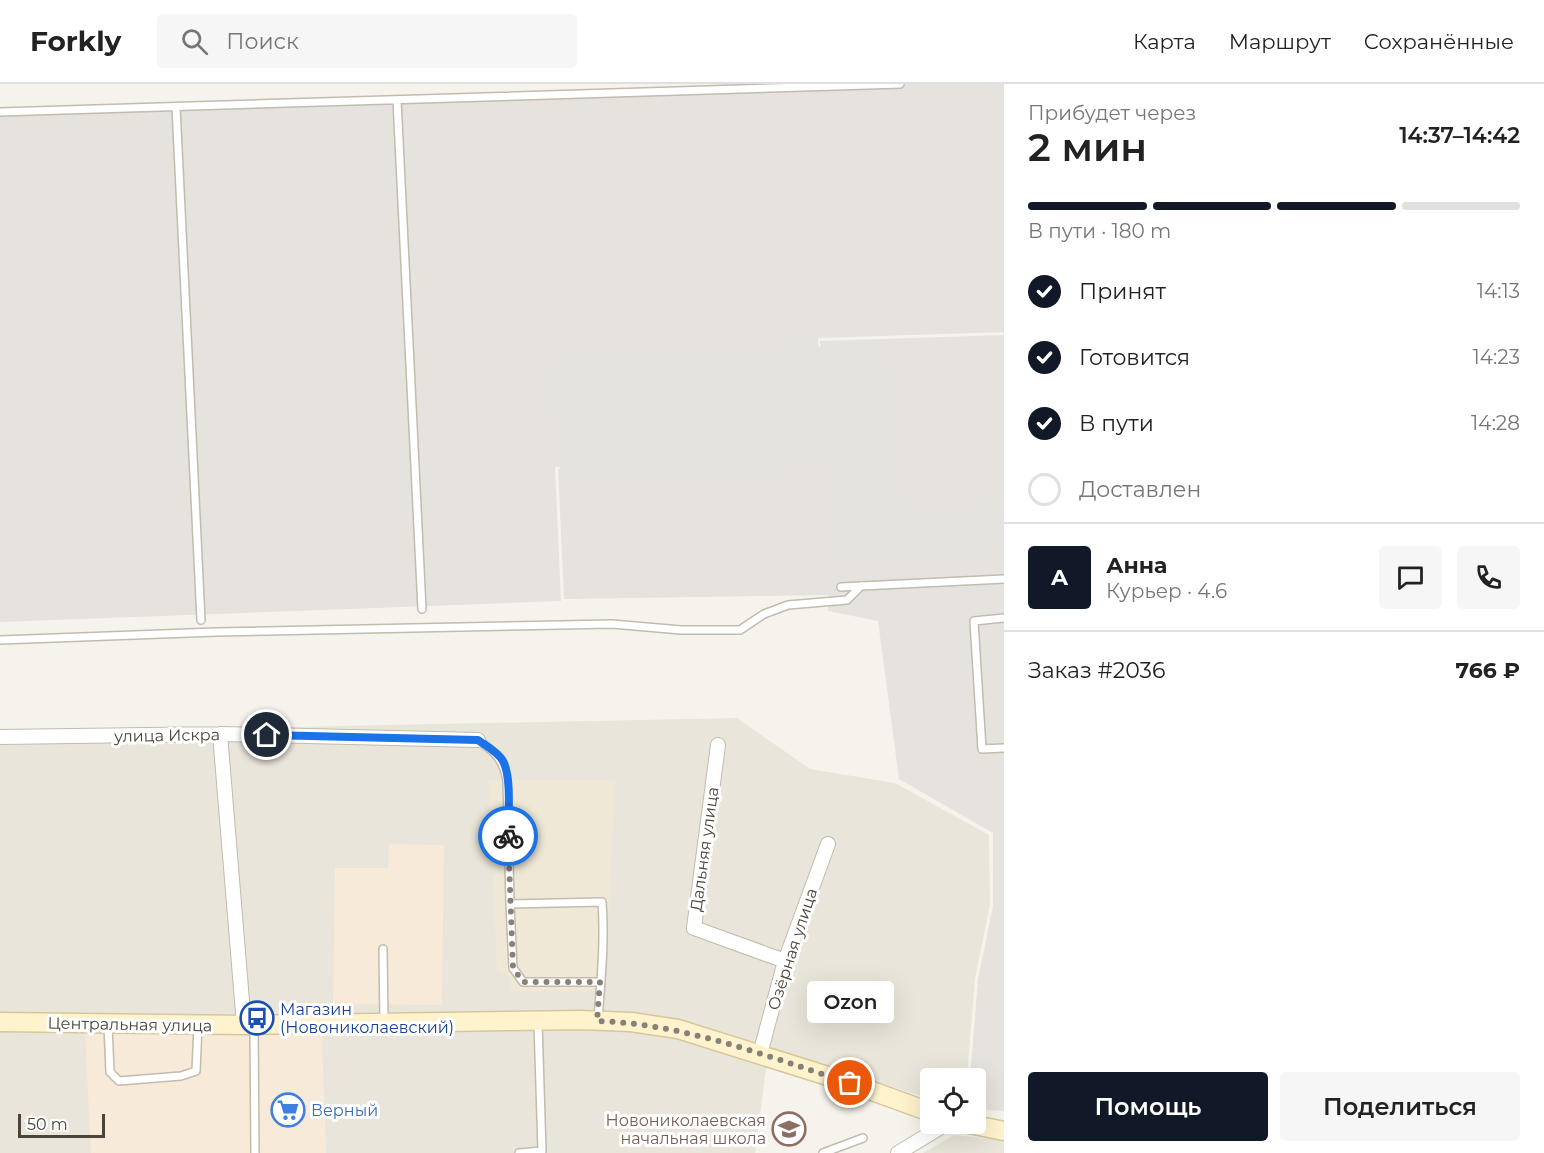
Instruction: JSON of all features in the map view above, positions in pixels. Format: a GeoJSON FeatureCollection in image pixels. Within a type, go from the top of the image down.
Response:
{"type":"FeatureCollection","features":[{"type":"Feature","properties":{"kind":"main road","name":"Центральная улица"},"geometry":{"type":"LineString","coordinates":[[0,1022],[249,1025],[631,1022],[678,1029],[760,1054],[920,1109]]}},
{"type":"Feature","properties":{"kind":"main road"},"geometry":{"type":"LineString","coordinates":[[986,1127],[1004,1131]]}},
{"type":"Feature","properties":{"kind":"street","name":"улица Искра"},"geometry":{"type":"LineString","coordinates":[[0,737],[220,734],[478,740]]}},
{"type":"Feature","properties":{"kind":"street"},"geometry":{"type":"LineString","coordinates":[[220,734],[249,1025]]}},
{"type":"Feature","properties":{"kind":"street","name":"Дальняя улица"},"geometry":{"type":"LineString","coordinates":[[718,745],[694,928],[785,961]]}},
{"type":"Feature","properties":{"kind":"street","name":"Озёрная улица"},"geometry":{"type":"LineString","coordinates":[[760,1054],[785,961],[828,844]]}},
{"type":"Feature","properties":{"kind":"street"},"geometry":{"type":"LineString","coordinates":[[898,1153],[929,1134]]}},
{"type":"Feature","properties":{"kind":"lane"},"geometry":{"type":"LineString","coordinates":[[0,112],[900,84]]}},
{"type":"Feature","properties":{"kind":"lane"},"geometry":{"type":"LineString","coordinates":[[397,100],[422,609]]}},
{"type":"Feature","properties":{"kind":"lane"},"geometry":{"type":"LineString","coordinates":[[176,107],[201,620]]}},
{"type":"Feature","properties":{"kind":"lane"},"geometry":{"type":"LineString","coordinates":[[841,587],[1004,579]]}},
{"type":"Feature","properties":{"kind":"lane"},"geometry":{"type":"LineString","coordinates":[[0,640],[216,632],[612,624],[681,630],[740,630],[764,614],[788,605],[847,600],[861,586]]}},
{"type":"Feature","properties":{"kind":"lane"},"geometry":{"type":"LineString","coordinates":[[1004,618],[974,621],[982,749],[1004,748]]}},
{"type":"Feature","properties":{"kind":"lane"},"geometry":{"type":"LineString","coordinates":[[478,740],[503,761],[507,780],[513,968],[523,982],[600,982]]}},
{"type":"Feature","properties":{"kind":"lane"},"geometry":{"type":"LineString","coordinates":[[510,904],[602,902],[604,933],[597,1021]]}},
{"type":"Feature","properties":{"kind":"lane"},"geometry":{"type":"LineString","coordinates":[[383,949],[384,1024]]}},
{"type":"Feature","properties":{"kind":"lane"},"geometry":{"type":"LineString","coordinates":[[519,1153],[542,1151],[538,1022]]}},
{"type":"Feature","properties":{"kind":"lane"},"geometry":{"type":"LineString","coordinates":[[108,1023],[110,1072],[119,1081],[181,1076],[196,1071],[198,1025]]}},
{"type":"Feature","properties":{"kind":"lane"},"geometry":{"type":"LineString","coordinates":[[249,1025],[255,1153]]}},
{"type":"Feature","properties":{"kind":"lane"},"geometry":{"type":"LineString","coordinates":[[827,1152],[864,1138]]}},
{"type":"Feature","properties":{"kind":"shaded area"},"geometry":{"type":"Polygon","coordinates":[[[775,84],[1004,84],[1004,332],[818,338],[829,459],[555,467],[561,601],[0,622],[0,108],[775,84]]]}},
{"type":"Feature","properties":{"kind":"shaded area"},"geometry":{"type":"Polygon","coordinates":[[[1004,335],[1004,1111],[986,1110],[986,1068],[971,1068],[978,979],[993,906],[993,833],[899,779],[878,621],[828,611],[828,595],[564,599],[558,469],[831,461],[820,341],[1004,335]]]}},
{"type":"Feature","properties":{"kind":"shaded area"},"geometry":{"type":"Polygon","coordinates":[[[881,343],[903,516],[1004,506],[1004,546],[841,555],[832,465],[560,474],[550,365],[881,343]]]}},
{"type":"Feature","properties":{"kind":"shaded area"},"geometry":{"type":"Polygon","coordinates":[[[737,718],[810,769],[895,783],[989,835],[990,905],[975,978],[968,1068],[920,1068],[920,1096],[775,1050],[766,1069],[755,1153],[0,1153],[0,733],[737,718]]]}},
{"type":"Feature","properties":{"kind":"shaded area"},"geometry":{"type":"Polygon","coordinates":[[[489,780],[615,780],[605,992],[511,991],[511,977],[497,971],[489,780]]]}},
{"type":"Feature","properties":{"kind":"shaded area"},"geometry":{"type":"Polygon","coordinates":[[[389,844],[444,845],[442,1005],[333,1004],[335,868],[388,868],[389,844]]]}},
{"type":"Feature","properties":{"kind":"shaded area"},"geometry":{"type":"Polygon","coordinates":[[[85,1034],[322,1036],[326,1153],[91,1153],[85,1034]]]}},
{"type":"Feature","properties":{"kind":"shaded area"},"geometry":{"type":"Polygon","coordinates":[[[954,1135],[1004,1140],[1004,1153],[923,1153],[954,1135]]]}},
{"type":"Feature","properties":{"kind":"way so far"},"geometry":{"type":"LineString","coordinates":[[508,836],[513,968],[516,976],[523,982],[600,982],[597,1021],[631,1022],[678,1029],[850,1083]]}},
{"type":"Feature","properties":{"kind":"place","name":"Магазин (Новониколаевский)"},"geometry":{"type":"Point","coordinates":[257,1018]}},
{"type":"Feature","properties":{"kind":"place","name":"Ozon"},"geometry":{"type":"Point","coordinates":[850,1083]}},
{"type":"Feature","properties":{"kind":"place","name":"Верный"},"geometry":{"type":"Point","coordinates":[288,1110]}},
{"type":"Feature","properties":{"kind":"place","name":"Новониколаевская начальная школа"},"geometry":{"type":"Point","coordinates":[789,1129]}},
{"type":"Feature","properties":{"kind":"route"},"geometry":{"type":"LineString","coordinates":[[267,735],[478,740],[503,761],[507,780],[508,836]]}}]}
